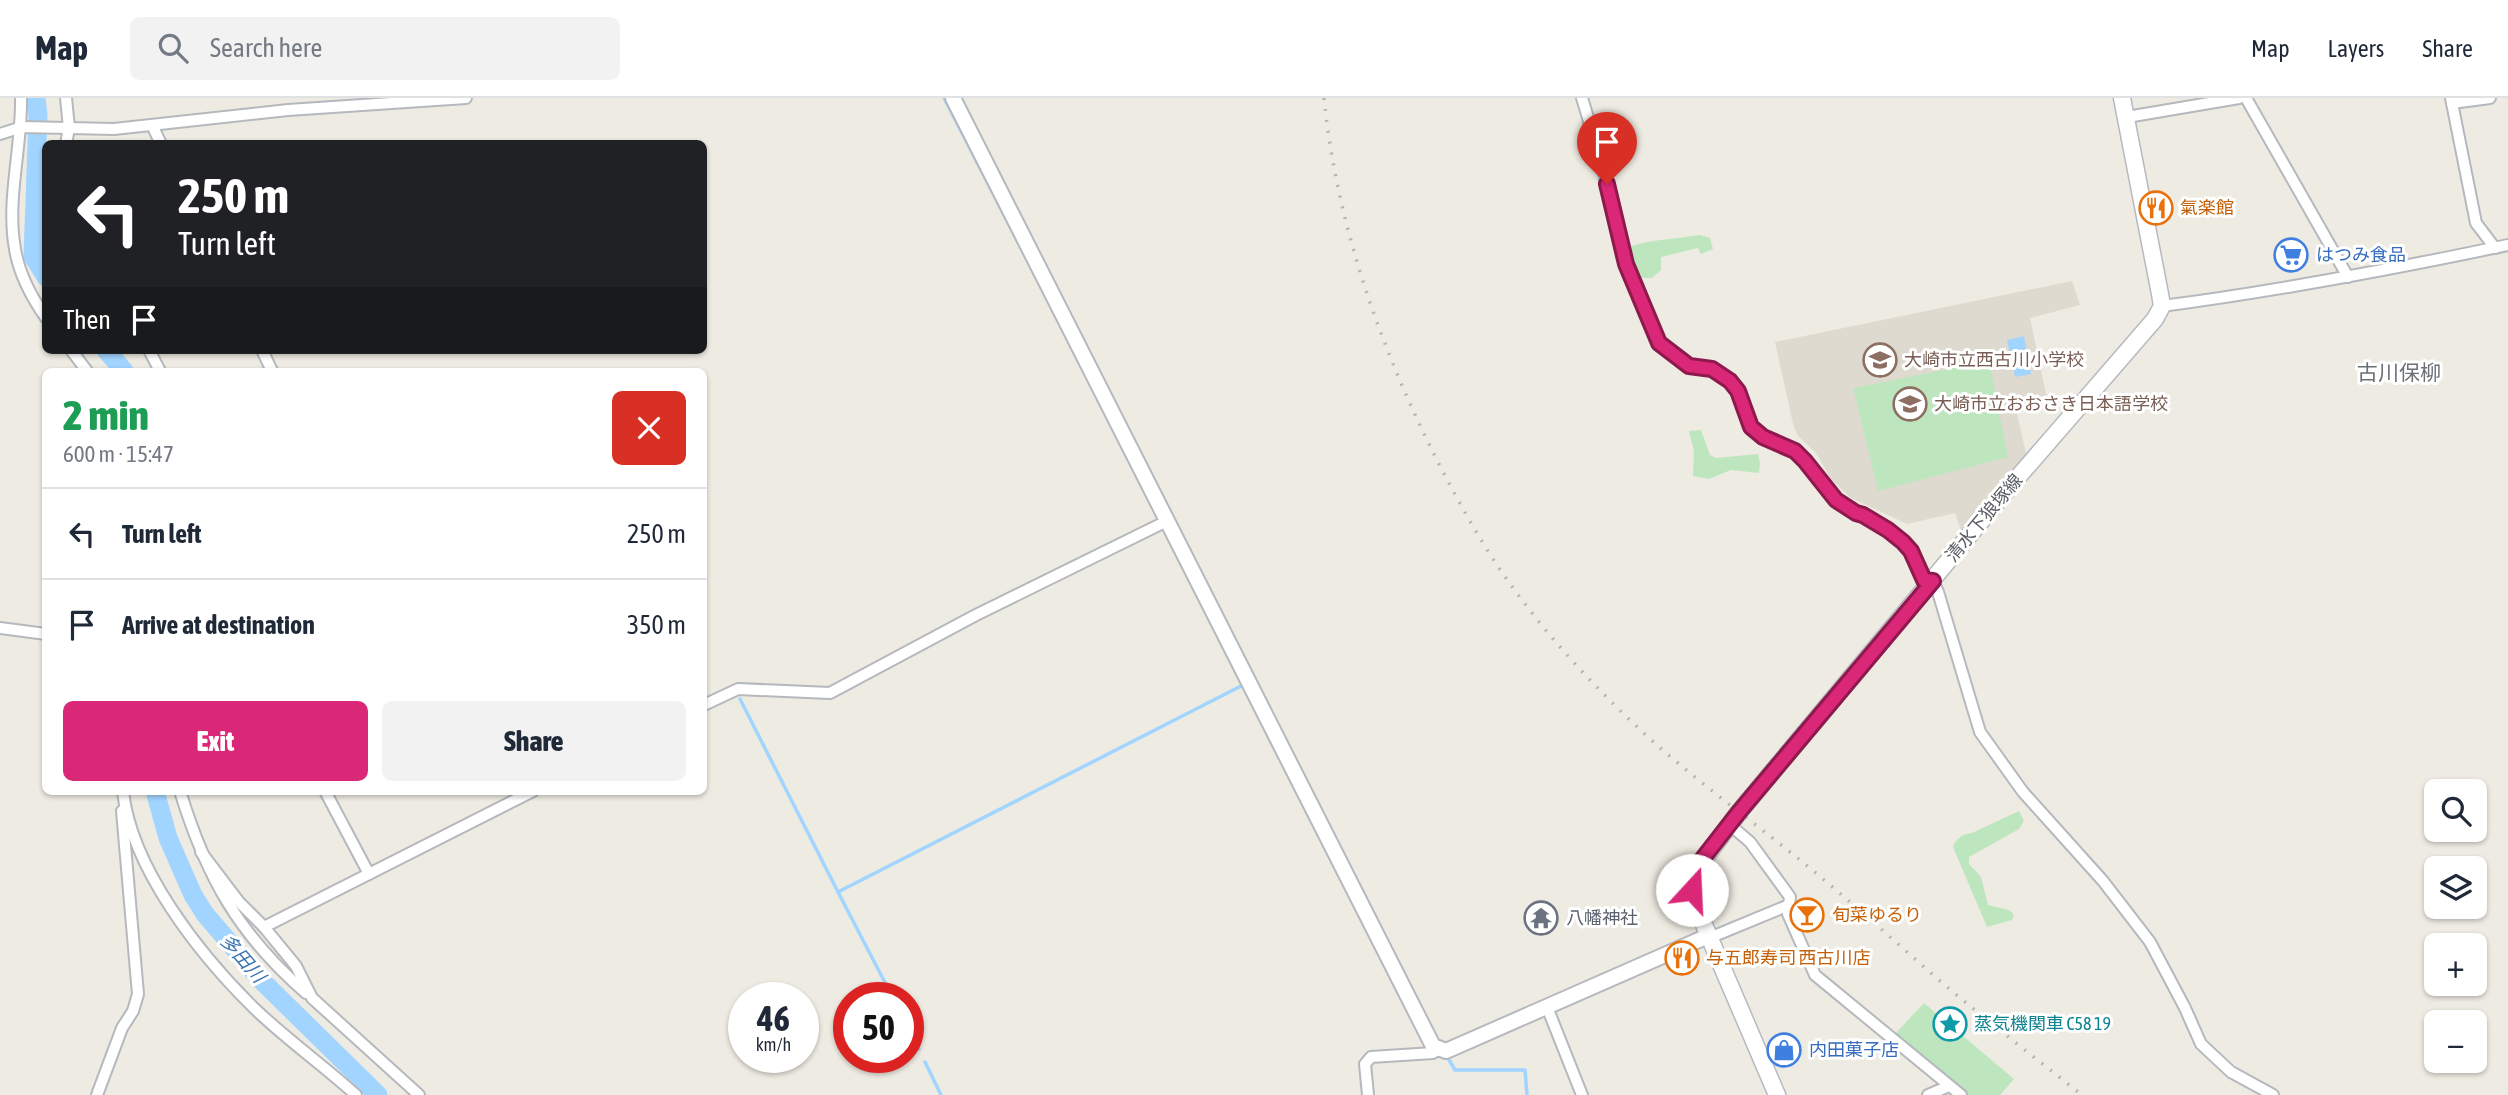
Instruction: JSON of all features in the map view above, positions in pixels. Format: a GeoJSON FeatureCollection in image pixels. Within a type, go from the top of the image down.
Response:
{"type":"FeatureCollection","features":[{"type":"Feature","properties":{"kind":"main road"},"geometry":{"type":"LineString","coordinates":[[2122,98],[2162,306]]}},
{"type":"Feature","properties":{"kind":"main road","name":"清水下狼塚線"},"geometry":{"type":"LineString","coordinates":[[1777,1095],[1693,899],[1692,881],[1700,862],[2012,484],[2138,341],[2162,306]]}},
{"type":"Feature","properties":{"kind":"street"},"geometry":{"type":"LineString","coordinates":[[21,98],[25,127],[13,219],[15,249],[27,286],[42,311]]}},
{"type":"Feature","properties":{"kind":"street"},"geometry":{"type":"LineString","coordinates":[[66,98],[66,140]]}},
{"type":"Feature","properties":{"kind":"street"},"geometry":{"type":"LineString","coordinates":[[0,134],[25,127],[114,129],[288,110],[466,98]]}},
{"type":"Feature","properties":{"kind":"street"},"geometry":{"type":"LineString","coordinates":[[953,98],[1433,1046],[1446,1051],[1708,936],[1714,936],[1789,905]]}},
{"type":"Feature","properties":{"kind":"street"},"geometry":{"type":"LineString","coordinates":[[1582,98],[1600,157],[1626,264],[1659,343],[1689,366],[1712,369],[1730,381],[1738,391],[1751,427],[1763,437],[1795,451],[1836,500],[1888,530],[1911,551],[1924,580],[1933,581],[1985,743],[2022,792],[2102,881],[2150,942],[2201,1045],[2231,1072],[2273,1095]]}},
{"type":"Feature","properties":{"kind":"street"},"geometry":{"type":"LineString","coordinates":[[2127,117],[2239,98]]}},
{"type":"Feature","properties":{"kind":"street"},"geometry":{"type":"LineString","coordinates":[[2246,98],[2348,277]]}},
{"type":"Feature","properties":{"kind":"street"},"geometry":{"type":"LineString","coordinates":[[2490,98],[2452,100],[2476,223],[2495,247]]}},
{"type":"Feature","properties":{"kind":"street"},"geometry":{"type":"LineString","coordinates":[[152,125],[159,140]]}},
{"type":"Feature","properties":{"kind":"street"},"geometry":{"type":"LineString","coordinates":[[2162,306],[2234,297],[2348,277],[2508,245]]}},
{"type":"Feature","properties":{"kind":"street"},"geometry":{"type":"LineString","coordinates":[[74,354],[85,368]]}},
{"type":"Feature","properties":{"kind":"street"},"geometry":{"type":"LineString","coordinates":[[707,704],[738,689],[824,695],[830,693],[976,615],[1167,521]]}},
{"type":"Feature","properties":{"kind":"street"},"geometry":{"type":"LineString","coordinates":[[0,628],[42,633]]}},
{"type":"Feature","properties":{"kind":"street"},"geometry":{"type":"LineString","coordinates":[[181,795],[201,852],[225,903],[243,928],[291,980],[419,1095]]}},
{"type":"Feature","properties":{"kind":"street"},"geometry":{"type":"LineString","coordinates":[[327,795],[369,874]]}},
{"type":"Feature","properties":{"kind":"street"},"geometry":{"type":"LineString","coordinates":[[264,927],[525,795]]}},
{"type":"Feature","properties":{"kind":"street"},"geometry":{"type":"LineString","coordinates":[[97,1095],[121,1028],[133,1011],[138,994],[122,814],[123,796]]}},
{"type":"Feature","properties":{"kind":"street"},"geometry":{"type":"LineString","coordinates":[[123,796],[136,844],[150,875],[198,944],[254,1008],[356,1095]]}},
{"type":"Feature","properties":{"kind":"street"},"geometry":{"type":"LineString","coordinates":[[1730,825],[1750,842],[1790,897],[1788,914],[1815,975],[1961,1095]]}},
{"type":"Feature","properties":{"kind":"street"},"geometry":{"type":"LineString","coordinates":[[201,852],[239,902],[296,966],[312,998]]}},
{"type":"Feature","properties":{"kind":"street"},"geometry":{"type":"LineString","coordinates":[[1547,1007],[1582,1095]]}},
{"type":"Feature","properties":{"kind":"street"},"geometry":{"type":"LineString","coordinates":[[1368,1095],[1365,1064],[1371,1057],[1433,1054],[1440,1049]]}},
{"type":"Feature","properties":{"kind":"street"},"geometry":{"type":"LineString","coordinates":[[1928,1095],[1949,1086]]}},
{"type":"Feature","properties":{"kind":"shaded area","name":"大崎市立おおさき日本語学校"},"geometry":{"type":"Polygon","coordinates":[[[2072,281],[2080,305],[2030,318],[2047,399],[2016,409],[2027,458],[1962,534],[1955,513],[1907,524],[1851,498],[1831,479],[1816,453],[1798,436],[1775,342],[2072,281]]]}},
{"type":"Feature","properties":{"kind":"green space"},"geometry":{"type":"Polygon","coordinates":[[[1700,235],[1710,238],[1713,249],[1701,254],[1698,248],[1661,257],[1661,270],[1652,278],[1640,278],[1632,263],[1631,246],[1700,235]]]}},
{"type":"Feature","properties":{"kind":"green space"},"geometry":{"type":"Polygon","coordinates":[[[1989,361],[2008,457],[1878,491],[1853,388],[1989,361]]]}},
{"type":"Feature","properties":{"kind":"green space"},"geometry":{"type":"Polygon","coordinates":[[[1701,430],[1710,455],[1716,458],[1758,454],[1759,473],[1731,470],[1709,479],[1693,476],[1694,451],[1689,431],[1701,430]]]}},
{"type":"Feature","properties":{"kind":"green space"},"geometry":{"type":"Polygon","coordinates":[[[2019,811],[2024,821],[2019,829],[1969,857],[1969,864],[1981,877],[1988,905],[2009,910],[2014,915],[2012,920],[1987,927],[1953,847],[1963,835],[2019,811]]]}},
{"type":"Feature","properties":{"kind":"green space"},"geometry":{"type":"Polygon","coordinates":[[[1924,1003],[2014,1079],[2000,1095],[1969,1095],[1894,1035],[1924,1003]]]}},
{"type":"Feature","properties":{"kind":"water"},"geometry":{"type":"Polygon","coordinates":[[[2024,336],[2031,374],[2015,377],[2007,340],[2024,336]]]}},
{"type":"Feature","properties":{"kind":"waterway","name":"多田川"},"geometry":{"type":"LineString","coordinates":[[36,98],[38,116],[33,256],[42,271]]}},
{"type":"Feature","properties":{"kind":"waterway"},"geometry":{"type":"LineString","coordinates":[[944,98],[1036,277]]}},
{"type":"Feature","properties":{"kind":"waterway","name":"多田川"},"geometry":{"type":"LineString","coordinates":[[109,354],[121,368]]}},
{"type":"Feature","properties":{"kind":"waterway"},"geometry":{"type":"LineString","coordinates":[[885,982],[838,892],[1243,685],[1241,683]]}},
{"type":"Feature","properties":{"kind":"waterway"},"geometry":{"type":"LineString","coordinates":[[740,699],[838,892]]}},
{"type":"Feature","properties":{"kind":"waterway","name":"多田川"},"geometry":{"type":"LineString","coordinates":[[156,795],[168,838],[193,895],[205,914],[263,982],[378,1095]]}},
{"type":"Feature","properties":{"kind":"waterway"},"geometry":{"type":"LineString","coordinates":[[1448,1058],[1455,1070],[1525,1070],[1527,1095]]}},
{"type":"Feature","properties":{"kind":"waterway"},"geometry":{"type":"LineString","coordinates":[[925,1062],[941,1095]]}},
{"type":"Feature","properties":{"kind":"railway"},"geometry":{"type":"LineString","coordinates":[[1324,98],[1339,194],[1365,288],[1381,334],[1449,483],[1501,571],[1524,603],[1583,673],[1653,742],[1817,874],[1957,996],[2082,1095]]}},
{"type":"Feature","properties":{"kind":"place","name":"氣楽館"},"geometry":{"type":"Point","coordinates":[2156,208]}},
{"type":"Feature","properties":{"kind":"place","name":"はつみ食品"},"geometry":{"type":"Point","coordinates":[2291,255]}},
{"type":"Feature","properties":{"kind":"place","name":"大崎市立西古川小学校"},"geometry":{"type":"Point","coordinates":[1880,360]}},
{"type":"Feature","properties":{"kind":"place","name":"大崎市立おおさき日本語学校"},"geometry":{"type":"Point","coordinates":[1910,404]}},
{"type":"Feature","properties":{"kind":"place","name":"旬菜ゆるり"},"geometry":{"type":"Point","coordinates":[1807,915]}},
{"type":"Feature","properties":{"kind":"place","name":"八幡神社"},"geometry":{"type":"Point","coordinates":[1541,918]}},
{"type":"Feature","properties":{"kind":"place","name":"与五郎寿司 西古川店"},"geometry":{"type":"Point","coordinates":[1682,958]}},
{"type":"Feature","properties":{"kind":"place","name":"蒸気機関車 C58 19"},"geometry":{"type":"Point","coordinates":[1950,1024]}},
{"type":"Feature","properties":{"kind":"place","name":"内田菓子店"},"geometry":{"type":"Point","coordinates":[1784,1050]}},
{"type":"Feature","properties":{"kind":"district","name":"古川保柳"},"geometry":{"type":"Point","coordinates":[2399,373]}},
{"type":"Feature","properties":{"kind":"route"},"geometry":{"type":"LineString","coordinates":[[1607,184],[1626,264],[1659,343],[1689,366],[1712,369],[1730,381],[1738,391],[1751,427],[1763,437],[1795,451],[1836,500],[1888,530],[1903,542],[1911,551],[1924,580],[1933,581],[1700,862],[1692,881],[1692,890]]}}]}
